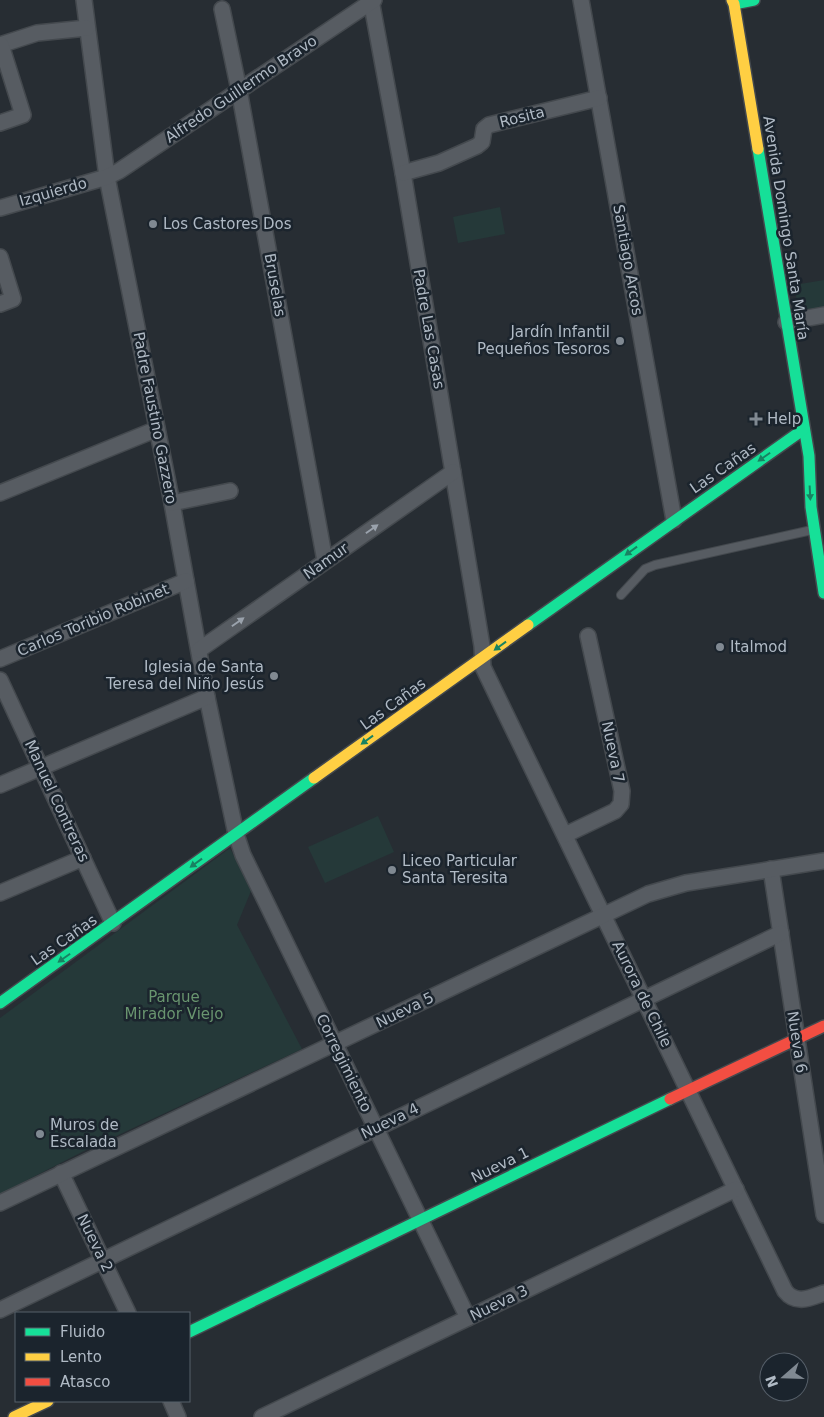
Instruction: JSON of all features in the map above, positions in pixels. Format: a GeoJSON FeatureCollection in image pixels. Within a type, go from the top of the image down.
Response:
{"type":"FeatureCollection","features":[{"type":"Feature","properties":{"kind":"street","name":"Padre Faustino Gazzero"},"geometry":{"type":"LineString","coordinates":[[84,0],[107,176],[172,503],[207,697],[236,834]]}},
{"type":"Feature","properties":{"kind":"street","name":"Alfredo Guillermo Bravo"},"geometry":{"type":"LineString","coordinates":[[107,176],[125,167],[372,0]]}},
{"type":"Feature","properties":{"kind":"street","name":"Padre Las Casas"},"geometry":{"type":"LineString","coordinates":[[372,0],[403,172],[483,658]]}},
{"type":"Feature","properties":{"kind":"street","name":"Santiago Arcos"},"geometry":{"type":"LineString","coordinates":[[581,0],[674,520]]}},
{"type":"Feature","properties":{"kind":"street"},"geometry":{"type":"LineString","coordinates":[[734,1],[754,0]]}},
{"type":"Feature","properties":{"kind":"street","name":"Avenida Domingo Santa María"},"geometry":{"type":"LineString","coordinates":[[734,1],[809,456],[811,507],[824,593]]}},
{"type":"Feature","properties":{"kind":"street","name":"Bruselas"},"geometry":{"type":"LineString","coordinates":[[222,9],[239,90],[325,561]]}},
{"type":"Feature","properties":{"kind":"street"},"geometry":{"type":"LineString","coordinates":[[0,123],[23,115],[1,45],[38,33],[87,28]]}},
{"type":"Feature","properties":{"kind":"street","name":"Rosita"},"geometry":{"type":"LineString","coordinates":[[403,172],[438,163],[477,146],[482,142],[484,129],[488,125],[599,98]]}},
{"type":"Feature","properties":{"kind":"street","name":"Izquierdo"},"geometry":{"type":"LineString","coordinates":[[0,208],[107,176]]}},
{"type":"Feature","properties":{"kind":"street"},"geometry":{"type":"LineString","coordinates":[[0,257],[7,301]]}},
{"type":"Feature","properties":{"kind":"street"},"geometry":{"type":"LineString","coordinates":[[786,322],[824,315]]}},
{"type":"Feature","properties":{"kind":"street"},"geometry":{"type":"LineString","coordinates":[[0,493],[157,429]]}},
{"type":"Feature","properties":{"kind":"street","name":"Las Cañas"},"geometry":{"type":"LineString","coordinates":[[0,1003],[804,429]]}},
{"type":"Feature","properties":{"kind":"street","name":"Avenida Domingo Santa María"},"geometry":{"type":"LineString","coordinates":[[809,456],[822,486]]}},
{"type":"Feature","properties":{"kind":"street","name":"Namur"},"geometry":{"type":"LineString","coordinates":[[198,650],[453,472]]}},
{"type":"Feature","properties":{"kind":"street"},"geometry":{"type":"LineString","coordinates":[[172,503],[230,491]]}},
{"type":"Feature","properties":{"kind":"street","name":"Carlos Toribio Robinet"},"geometry":{"type":"LineString","coordinates":[[0,660],[186,581]]}},
{"type":"Feature","properties":{"kind":"street","name":"Nueva 7"},"geometry":{"type":"LineString","coordinates":[[565,835],[615,811],[622,800],[622,791],[588,636]]}},
{"type":"Feature","properties":{"kind":"street","name":"Aurora de Chile"},"geometry":{"type":"LineString","coordinates":[[483,658],[483,667],[788,1294],[795,1299],[805,1300],[824,1293]]}},
{"type":"Feature","properties":{"kind":"street","name":"Manuel Contreras"},"geometry":{"type":"LineString","coordinates":[[0,680],[113,923]]}},
{"type":"Feature","properties":{"kind":"street"},"geometry":{"type":"LineString","coordinates":[[0,785],[207,697]]}},
{"type":"Feature","properties":{"kind":"street","name":"Corregimiento"},"geometry":{"type":"LineString","coordinates":[[236,834],[247,863],[468,1318]]}},
{"type":"Feature","properties":{"kind":"street"},"geometry":{"type":"LineString","coordinates":[[0,893],[83,858]]}},
{"type":"Feature","properties":{"kind":"street","name":"Nueva 5"},"geometry":{"type":"LineString","coordinates":[[0,1203],[648,894],[672,886],[824,861]]}},
{"type":"Feature","properties":{"kind":"street","name":"Nueva 6"},"geometry":{"type":"LineString","coordinates":[[771,869],[824,1214]]}},
{"type":"Feature","properties":{"kind":"street","name":"Nueva 4"},"geometry":{"type":"LineString","coordinates":[[0,1310],[781,933]]}},
{"type":"Feature","properties":{"kind":"street","name":"Nueva 1"},"geometry":{"type":"LineString","coordinates":[[190,1332],[824,1026]]}},
{"type":"Feature","properties":{"kind":"street","name":"Nueva 2"},"geometry":{"type":"LineString","coordinates":[[61,1174],[128,1312]]}},
{"type":"Feature","properties":{"kind":"street","name":"Nueva 3"},"geometry":{"type":"LineString","coordinates":[[262,1417],[736,1188]]}},
{"type":"Feature","properties":{"kind":"street"},"geometry":{"type":"LineString","coordinates":[[14,1417],[46,1402]]}},
{"type":"Feature","properties":{"kind":"street"},"geometry":{"type":"LineString","coordinates":[[170,1402],[178,1417]]}},
{"type":"Feature","properties":{"kind":"lane"},"geometry":{"type":"LineString","coordinates":[[621,595],[644,569],[655,565],[814,530]]}},
{"type":"Feature","properties":{"kind":"green space"},"geometry":{"type":"Polygon","coordinates":[[[500,207],[505,234],[458,243],[453,217],[500,207]]]}},
{"type":"Feature","properties":{"kind":"green space"},"geometry":{"type":"Polygon","coordinates":[[[824,280],[824,307],[799,312],[794,285],[824,280]]]}},
{"type":"Feature","properties":{"kind":"green space"},"geometry":{"type":"Polygon","coordinates":[[[378,816],[394,852],[325,883],[308,847],[378,816]]]}},
{"type":"Feature","properties":{"kind":"green space","name":"Parque Mirador Viejo"},"geometry":{"type":"Polygon","coordinates":[[[230,848],[251,891],[237,925],[302,1049],[82,1152],[0,1194],[0,1018],[230,848]]]}},
{"type":"Feature","properties":{"kind":"traffic: fast"},"geometry":{"type":"LineString","coordinates":[[734,4],[754,0]]}},
{"type":"Feature","properties":{"kind":"traffic: fast"},"geometry":{"type":"LineString","coordinates":[[758,149],[809,456],[811,507],[824,593]]}},
{"type":"Feature","properties":{"kind":"traffic: fast"},"geometry":{"type":"LineString","coordinates":[[528,625],[804,429]]}},
{"type":"Feature","properties":{"kind":"traffic: fast"},"geometry":{"type":"LineString","coordinates":[[0,1003],[314,778]]}},
{"type":"Feature","properties":{"kind":"traffic: fast"},"geometry":{"type":"LineString","coordinates":[[190,1332],[670,1099]]}},
{"type":"Feature","properties":{"kind":"traffic: slow"},"geometry":{"type":"LineString","coordinates":[[732,0],[758,149]]}},
{"type":"Feature","properties":{"kind":"traffic: slow"},"geometry":{"type":"LineString","coordinates":[[314,778],[528,625]]}},
{"type":"Feature","properties":{"kind":"traffic: slow"},"geometry":{"type":"LineString","coordinates":[[14,1417],[46,1402]]}},
{"type":"Feature","properties":{"kind":"traffic: jam"},"geometry":{"type":"LineString","coordinates":[[670,1099],[824,1026]]}},
{"type":"Feature","properties":{"kind":"place","name":"Los Castores Dos"},"geometry":{"type":"Point","coordinates":[153,224]}},
{"type":"Feature","properties":{"kind":"place","name":"Jardín Infantil Pequeños Tesoros"},"geometry":{"type":"Point","coordinates":[620,341]}},
{"type":"Feature","properties":{"kind":"place","name":"Help"},"geometry":{"type":"Point","coordinates":[756,419]}},
{"type":"Feature","properties":{"kind":"place","name":"Italmod"},"geometry":{"type":"Point","coordinates":[720,647]}},
{"type":"Feature","properties":{"kind":"place","name":"Iglesia de Santa Teresa del Niño Jesús"},"geometry":{"type":"Point","coordinates":[274,676]}},
{"type":"Feature","properties":{"kind":"place","name":"Liceo Particular Santa Teresita"},"geometry":{"type":"Point","coordinates":[392,870]}},
{"type":"Feature","properties":{"kind":"place","name":"Muros de Escalada"},"geometry":{"type":"Point","coordinates":[40,1134]}}]}
